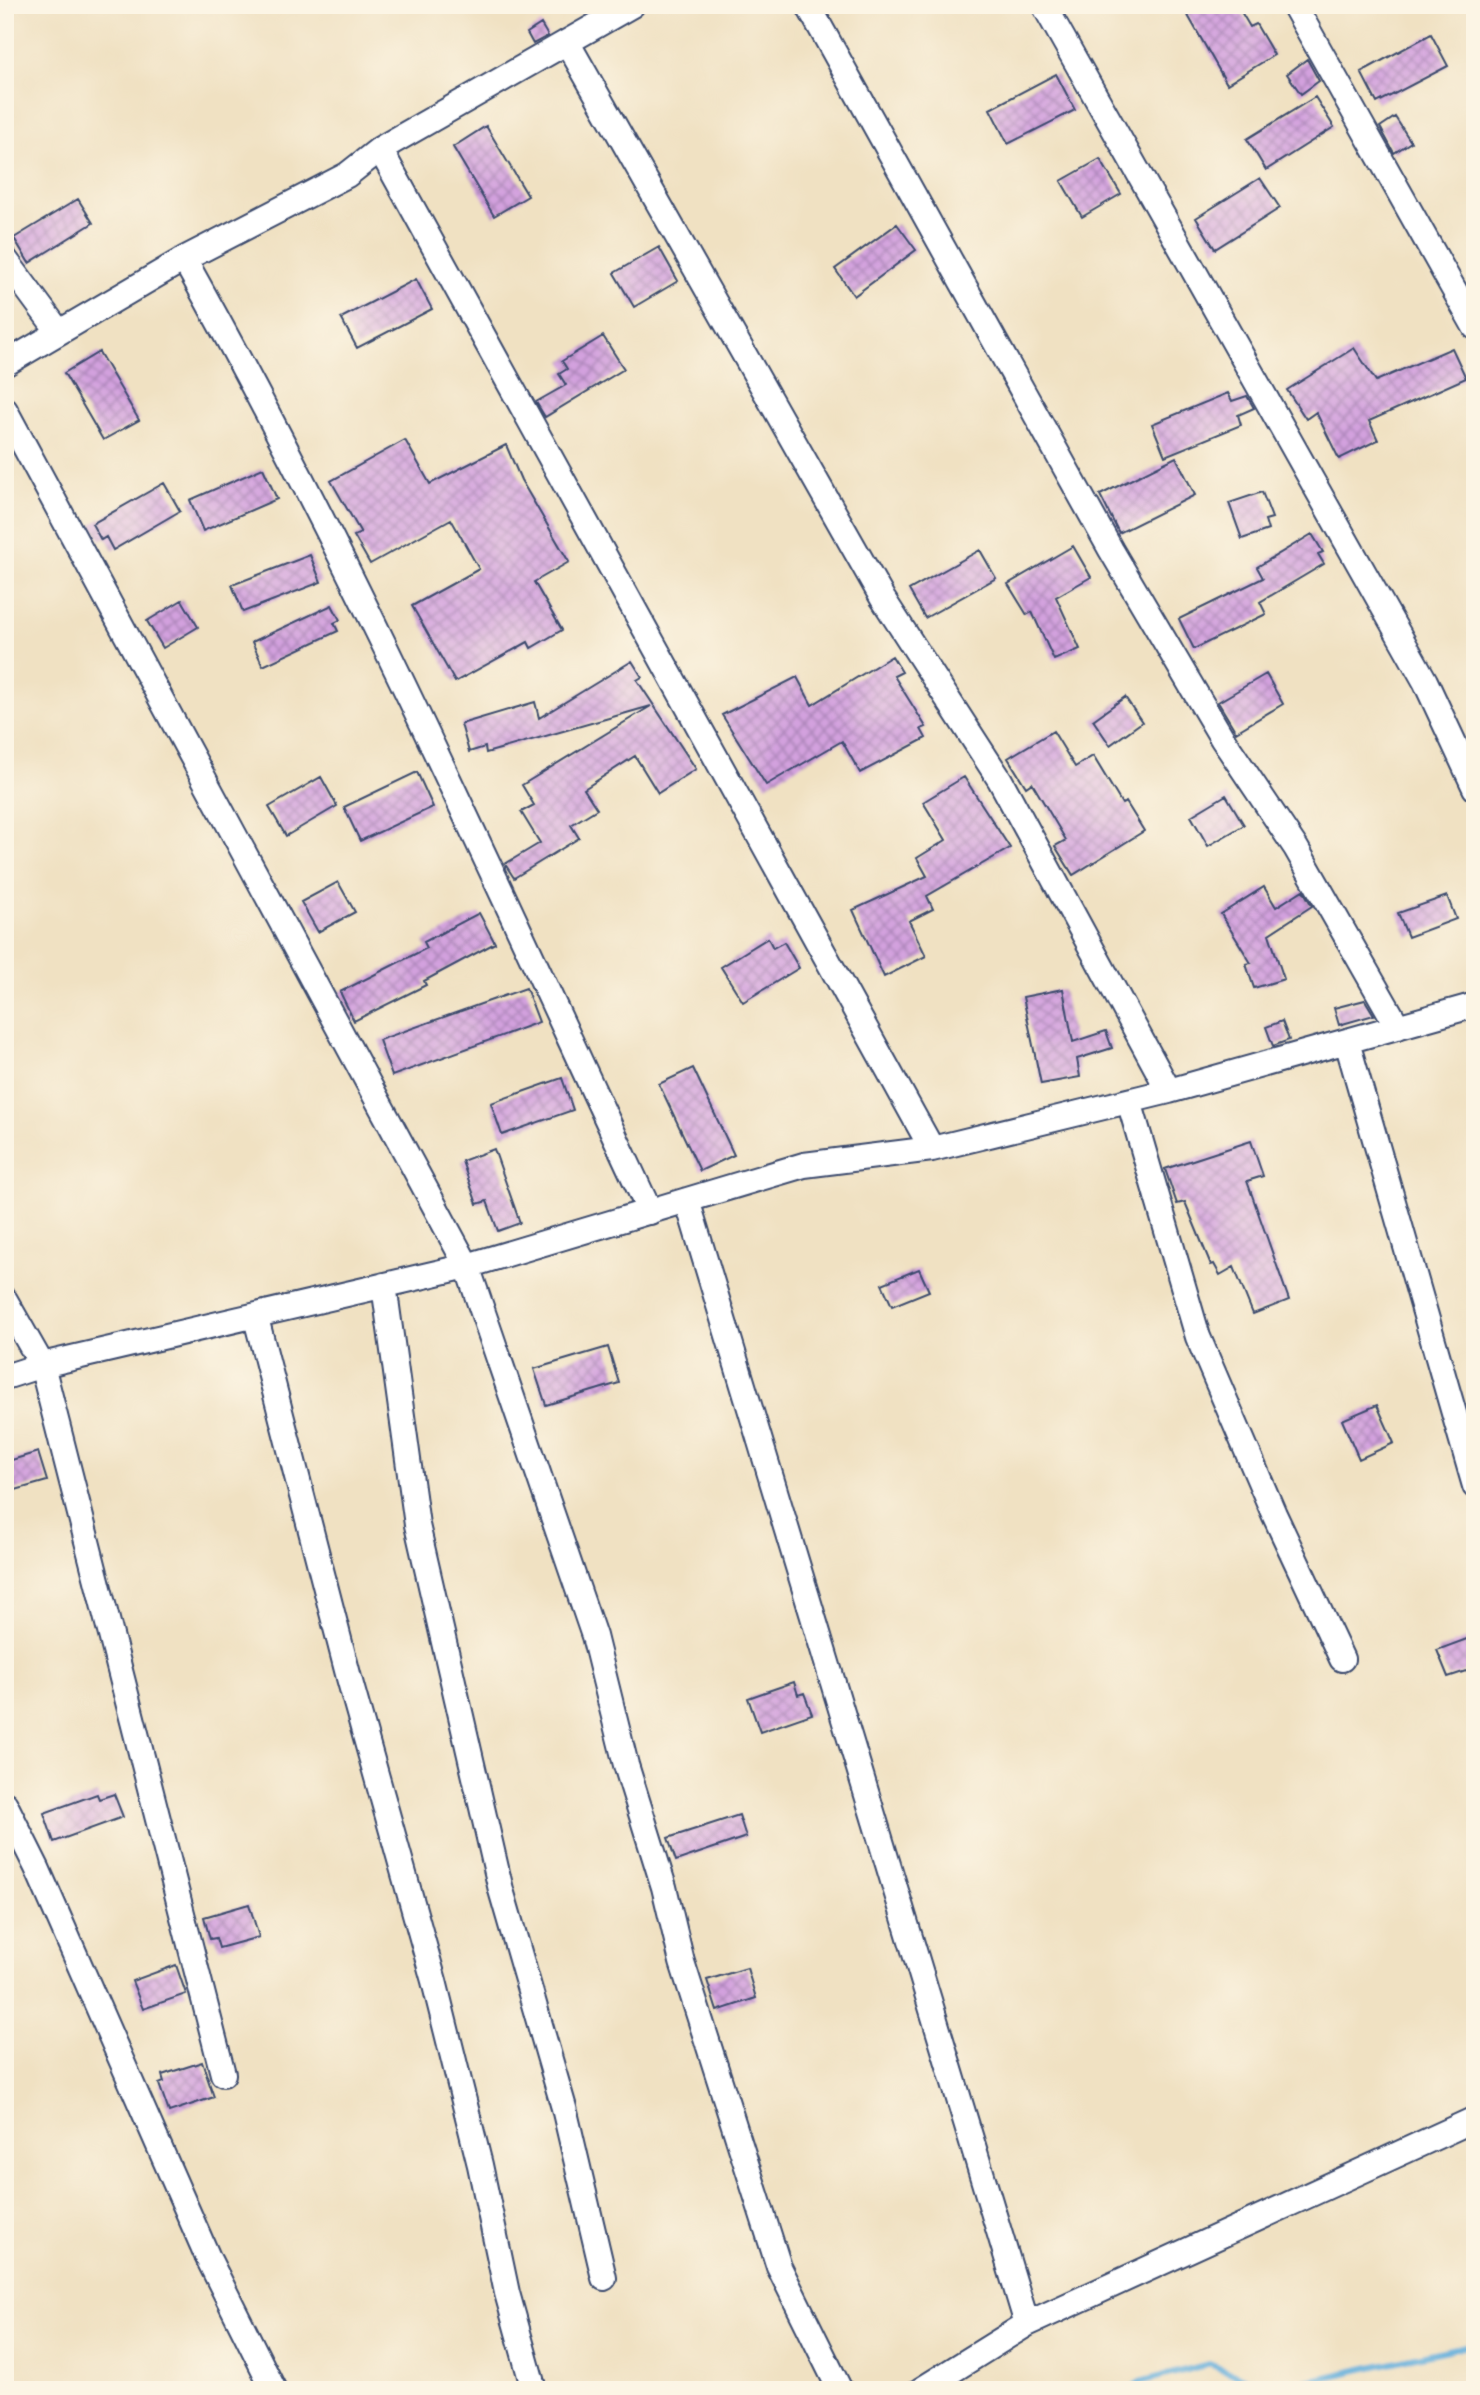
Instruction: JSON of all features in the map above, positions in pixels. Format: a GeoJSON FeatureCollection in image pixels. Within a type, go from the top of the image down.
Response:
{"type":"FeatureCollection","features":[{"type":"Feature","properties":{"kind":"street"},"geometry":{"type":"LineString","coordinates":[[5,364],[184,259],[347,175],[380,149],[498,79],[632,5]]}},
{"type":"Feature","properties":{"kind":"street"},"geometry":{"type":"LineString","coordinates":[[808,5],[1111,550],[1222,738],[1296,848],[1398,1027]]}},
{"type":"Feature","properties":{"kind":"street"},"geometry":{"type":"LineString","coordinates":[[1044,5],[1425,681],[1475,789]]}},
{"type":"Feature","properties":{"kind":"street"},"geometry":{"type":"LineString","coordinates":[[1294,5],[1475,327]]}},
{"type":"Feature","properties":{"kind":"street"},"geometry":{"type":"LineString","coordinates":[[567,42],[883,600],[1000,780],[1169,1091]]}},
{"type":"Feature","properties":{"kind":"street"},"geometry":{"type":"LineString","coordinates":[[380,149],[932,1149]]}},
{"type":"Feature","properties":{"kind":"street"},"geometry":{"type":"LineString","coordinates":[[5,259],[59,332]]}},
{"type":"Feature","properties":{"kind":"street"},"geometry":{"type":"LineString","coordinates":[[184,259],[264,402],[355,582],[650,1212]]}},
{"type":"Feature","properties":{"kind":"street"},"geometry":{"type":"LineString","coordinates":[[5,410],[467,1266],[594,1636],[626,1765],[664,1887],[682,1962],[779,2267],[840,2390]]}},
{"type":"Feature","properties":{"kind":"street"},"geometry":{"type":"LineString","coordinates":[[5,1377],[42,1365],[256,1318],[467,1266],[804,1166],[932,1149],[1169,1091],[1475,1005]]}},
{"type":"Feature","properties":{"kind":"street"},"geometry":{"type":"LineString","coordinates":[[1347,1042],[1475,1486]]}},
{"type":"Feature","properties":{"kind":"street"},"geometry":{"type":"LineString","coordinates":[[1129,1101],[1198,1336],[1274,1514],[1342,1658]]}},
{"type":"Feature","properties":{"kind":"street"},"geometry":{"type":"LineString","coordinates":[[687,1200],[1027,2324]]}},
{"type":"Feature","properties":{"kind":"street"},"geometry":{"type":"LineString","coordinates":[[384,1285],[417,1525],[501,1890],[564,2108],[604,2278]]}},
{"type":"Feature","properties":{"kind":"street"},"geometry":{"type":"LineString","coordinates":[[5,1300],[42,1365],[223,2074]]}},
{"type":"Feature","properties":{"kind":"street"},"geometry":{"type":"LineString","coordinates":[[256,1318],[349,1678],[434,1981],[480,2165],[507,2293],[534,2390]]}},
{"type":"Feature","properties":{"kind":"street"},"geometry":{"type":"LineString","coordinates":[[5,1804],[37,1868],[209,2260],[274,2390]]}},
{"type":"Feature","properties":{"kind":"street"},"geometry":{"type":"LineString","coordinates":[[922,2390],[1027,2324],[1475,2119]]}},
{"type":"Feature","properties":{"kind":"building"},"geometry":{"type":"Polygon","coordinates":[[[1182,5],[1237,5],[1250,27],[1256,24],[1274,55],[1227,84],[1182,5]]]}},
{"type":"Feature","properties":{"kind":"building"},"geometry":{"type":"Polygon","coordinates":[[[541,24],[548,36],[533,44],[527,33],[541,24]]]}},
{"type":"Feature","properties":{"kind":"building"},"geometry":{"type":"Polygon","coordinates":[[[1431,34],[1448,66],[1377,103],[1361,72],[1431,34]]]}},
{"type":"Feature","properties":{"kind":"building"},"geometry":{"type":"Polygon","coordinates":[[[1307,59],[1319,81],[1301,94],[1287,74],[1307,59]]]}},
{"type":"Feature","properties":{"kind":"building"},"geometry":{"type":"Polygon","coordinates":[[[1056,74],[1075,110],[1008,144],[990,109],[1056,74]]]}},
{"type":"Feature","properties":{"kind":"building"},"geometry":{"type":"Polygon","coordinates":[[[1315,97],[1334,127],[1266,170],[1247,139],[1315,97]]]}},
{"type":"Feature","properties":{"kind":"building"},"geometry":{"type":"Polygon","coordinates":[[[1395,117],[1411,142],[1394,153],[1380,127],[1395,117]]]}},
{"type":"Feature","properties":{"kind":"building"},"geometry":{"type":"Polygon","coordinates":[[[486,126],[528,196],[494,216],[453,147],[486,126]]]}},
{"type":"Feature","properties":{"kind":"building"},"geometry":{"type":"Polygon","coordinates":[[[1100,159],[1121,194],[1082,217],[1061,181],[1100,159]]]}},
{"type":"Feature","properties":{"kind":"building"},"geometry":{"type":"Polygon","coordinates":[[[1260,178],[1280,208],[1215,249],[1196,218],[1260,178]]]}},
{"type":"Feature","properties":{"kind":"building"},"geometry":{"type":"Polygon","coordinates":[[[78,199],[93,223],[29,263],[14,238],[78,199]]]}},
{"type":"Feature","properties":{"kind":"building"},"geometry":{"type":"Polygon","coordinates":[[[897,224],[916,250],[854,296],[835,269],[897,224]]]}},
{"type":"Feature","properties":{"kind":"building"},"geometry":{"type":"Polygon","coordinates":[[[659,247],[678,281],[634,307],[614,273],[659,247]]]}},
{"type":"Feature","properties":{"kind":"building"},"geometry":{"type":"Polygon","coordinates":[[[416,279],[432,309],[357,348],[341,318],[416,279]]]}},
{"type":"Feature","properties":{"kind":"building"},"geometry":{"type":"Polygon","coordinates":[[[603,336],[624,369],[545,417],[536,402],[566,385],[559,374],[567,369],[562,361],[603,336]]]}},
{"type":"Feature","properties":{"kind":"building"},"geometry":{"type":"Polygon","coordinates":[[[1354,348],[1376,381],[1452,348],[1466,378],[1369,421],[1378,440],[1339,459],[1316,412],[1306,419],[1287,390],[1354,348]]]}},
{"type":"Feature","properties":{"kind":"building"},"geometry":{"type":"Polygon","coordinates":[[[99,352],[139,420],[103,440],[64,373],[99,352]]]}},
{"type":"Feature","properties":{"kind":"building"},"geometry":{"type":"Polygon","coordinates":[[[1228,393],[1232,401],[1247,396],[1254,408],[1238,415],[1241,425],[1165,456],[1152,424],[1228,393]]]}},
{"type":"Feature","properties":{"kind":"building"},"geometry":{"type":"Polygon","coordinates":[[[405,440],[430,484],[506,445],[521,480],[569,562],[534,582],[562,630],[531,648],[528,642],[455,682],[412,606],[479,569],[451,519],[370,564],[354,536],[361,533],[331,481],[405,440]]]}},
{"type":"Feature","properties":{"kind":"building"},"geometry":{"type":"Polygon","coordinates":[[[1176,457],[1195,495],[1119,533],[1100,495],[1176,457]]]}},
{"type":"Feature","properties":{"kind":"building"},"geometry":{"type":"Polygon","coordinates":[[[263,468],[277,499],[203,531],[190,500],[263,468]]]}},
{"type":"Feature","properties":{"kind":"building"},"geometry":{"type":"Polygon","coordinates":[[[164,483],[180,511],[113,550],[106,537],[101,540],[92,524],[164,483]]]}},
{"type":"Feature","properties":{"kind":"building"},"geometry":{"type":"Polygon","coordinates":[[[1262,492],[1272,518],[1265,520],[1268,530],[1242,539],[1229,503],[1262,492]]]}},
{"type":"Feature","properties":{"kind":"building"},"geometry":{"type":"Polygon","coordinates":[[[1312,534],[1323,552],[1318,554],[1324,564],[1260,602],[1266,614],[1194,649],[1179,619],[1263,578],[1257,567],[1312,534]]]}},
{"type":"Feature","properties":{"kind":"building"},"geometry":{"type":"Polygon","coordinates":[[[1073,546],[1091,577],[1056,597],[1080,649],[1054,660],[1032,612],[1027,615],[1008,584],[1073,546]]]}},
{"type":"Feature","properties":{"kind":"building"},"geometry":{"type":"Polygon","coordinates":[[[980,550],[996,578],[925,618],[909,590],[980,550]]]}},
{"type":"Feature","properties":{"kind":"building"},"geometry":{"type":"Polygon","coordinates":[[[310,555],[321,582],[243,612],[232,585],[310,555]]]}},
{"type":"Feature","properties":{"kind":"building"},"geometry":{"type":"Polygon","coordinates":[[[182,600],[198,627],[163,648],[147,621],[182,600]]]}},
{"type":"Feature","properties":{"kind":"building"},"geometry":{"type":"Polygon","coordinates":[[[332,605],[340,620],[334,623],[338,631],[263,666],[252,642],[332,605]]]}},
{"type":"Feature","properties":{"kind":"building"},"geometry":{"type":"Polygon","coordinates":[[[892,656],[902,672],[894,676],[926,727],[921,729],[926,738],[860,773],[842,741],[766,785],[722,715],[797,677],[812,705],[892,656]]]}},
{"type":"Feature","properties":{"kind":"building"},"geometry":{"type":"Polygon","coordinates":[[[632,661],[642,677],[637,680],[696,769],[658,793],[635,756],[584,789],[597,809],[571,825],[579,838],[514,878],[505,864],[540,843],[521,812],[534,805],[522,785],[651,706],[486,753],[485,747],[469,752],[461,724],[535,702],[539,718],[632,661]]]}},
{"type":"Feature","properties":{"kind":"building"},"geometry":{"type":"Polygon","coordinates":[[[1266,674],[1283,704],[1236,732],[1218,702],[1266,674]]]}},
{"type":"Feature","properties":{"kind":"building"},"geometry":{"type":"Polygon","coordinates":[[[1125,697],[1142,722],[1110,745],[1093,720],[1125,697]]]}},
{"type":"Feature","properties":{"kind":"building"},"geometry":{"type":"Polygon","coordinates":[[[1053,731],[1075,767],[1093,756],[1122,804],[1126,802],[1144,831],[1073,875],[1055,846],[1066,840],[1032,783],[1026,787],[1008,758],[1053,731]]]}},
{"type":"Feature","properties":{"kind":"building"},"geometry":{"type":"Polygon","coordinates":[[[417,772],[433,807],[360,841],[344,807],[417,772]]]}},
{"type":"Feature","properties":{"kind":"building"},"geometry":{"type":"Polygon","coordinates":[[[321,777],[337,806],[286,836],[269,807],[321,777]]]}},
{"type":"Feature","properties":{"kind":"building"},"geometry":{"type":"Polygon","coordinates":[[[964,777],[1010,848],[927,896],[933,909],[909,921],[926,956],[884,977],[853,910],[927,876],[917,858],[946,840],[923,802],[964,777]]]}},
{"type":"Feature","properties":{"kind":"building"},"geometry":{"type":"Polygon","coordinates":[[[1226,795],[1244,825],[1208,846],[1191,816],[1226,795]]]}},
{"type":"Feature","properties":{"kind":"building"},"geometry":{"type":"Polygon","coordinates":[[[338,882],[355,912],[318,932],[301,902],[338,882]]]}},
{"type":"Feature","properties":{"kind":"building"},"geometry":{"type":"Polygon","coordinates":[[[1264,887],[1276,907],[1303,890],[1312,906],[1269,934],[1284,979],[1254,988],[1246,964],[1251,963],[1221,914],[1264,887]]]}},
{"type":"Feature","properties":{"kind":"building"},"geometry":{"type":"Polygon","coordinates":[[[1447,896],[1456,919],[1408,937],[1398,913],[1447,896]]]}},
{"type":"Feature","properties":{"kind":"building"},"geometry":{"type":"Polygon","coordinates":[[[479,913],[495,943],[424,981],[426,985],[354,1021],[340,992],[427,948],[424,942],[479,913]]]}},
{"type":"Feature","properties":{"kind":"building"},"geometry":{"type":"Polygon","coordinates":[[[768,938],[773,948],[784,942],[799,968],[743,1002],[721,967],[768,938]]]}},
{"type":"Feature","properties":{"kind":"building"},"geometry":{"type":"Polygon","coordinates":[[[526,988],[539,1022],[392,1076],[379,1040],[526,988]]]}},
{"type":"Feature","properties":{"kind":"building"},"geometry":{"type":"Polygon","coordinates":[[[1063,989],[1073,1042],[1106,1031],[1112,1048],[1077,1059],[1080,1077],[1041,1084],[1023,997],[1063,989]]]}},
{"type":"Feature","properties":{"kind":"building"},"geometry":{"type":"Polygon","coordinates":[[[1365,1000],[1374,1015],[1339,1025],[1334,1008],[1365,1000]]]}},
{"type":"Feature","properties":{"kind":"building"},"geometry":{"type":"Polygon","coordinates":[[[1282,1021],[1289,1040],[1273,1046],[1266,1027],[1282,1021]]]}},
{"type":"Feature","properties":{"kind":"building"},"geometry":{"type":"Polygon","coordinates":[[[693,1068],[734,1155],[700,1171],[659,1084],[693,1068]]]}},
{"type":"Feature","properties":{"kind":"building"},"geometry":{"type":"Polygon","coordinates":[[[562,1078],[573,1110],[502,1135],[491,1103],[562,1078]]]}},
{"type":"Feature","properties":{"kind":"building"},"geometry":{"type":"Polygon","coordinates":[[[1251,1141],[1263,1176],[1247,1181],[1289,1300],[1253,1314],[1234,1267],[1220,1275],[1214,1264],[1211,1265],[1185,1202],[1177,1204],[1165,1169],[1251,1141]]]}},
{"type":"Feature","properties":{"kind":"building"},"geometry":{"type":"Polygon","coordinates":[[[494,1149],[520,1223],[498,1231],[487,1201],[477,1204],[462,1161],[494,1149]]]}},
{"type":"Feature","properties":{"kind":"building"},"geometry":{"type":"Polygon","coordinates":[[[919,1269],[929,1291],[892,1306],[882,1284],[919,1269]]]}},
{"type":"Feature","properties":{"kind":"building"},"geometry":{"type":"Polygon","coordinates":[[[608,1347],[619,1383],[546,1405],[534,1369],[608,1347]]]}},
{"type":"Feature","properties":{"kind":"building"},"geometry":{"type":"Polygon","coordinates":[[[1377,1405],[1394,1443],[1359,1459],[1342,1420],[1377,1405]]]}},
{"type":"Feature","properties":{"kind":"building"},"geometry":{"type":"Polygon","coordinates":[[[38,1452],[47,1481],[5,1493],[5,1462],[38,1452]]]}},
{"type":"Feature","properties":{"kind":"building"},"geometry":{"type":"Polygon","coordinates":[[[1475,1636],[1475,1668],[1448,1677],[1437,1650],[1475,1636]]]}},
{"type":"Feature","properties":{"kind":"building"},"geometry":{"type":"Polygon","coordinates":[[[794,1682],[798,1695],[804,1693],[812,1714],[760,1732],[748,1698],[794,1682]]]}},
{"type":"Feature","properties":{"kind":"building"},"geometry":{"type":"Polygon","coordinates":[[[97,1794],[99,1799],[114,1794],[123,1817],[54,1842],[44,1813],[97,1794]]]}},
{"type":"Feature","properties":{"kind":"building"},"geometry":{"type":"Polygon","coordinates":[[[739,1815],[746,1837],[676,1861],[668,1838],[739,1815]]]}},
{"type":"Feature","properties":{"kind":"building"},"geometry":{"type":"Polygon","coordinates":[[[249,1904],[259,1937],[219,1948],[216,1938],[210,1939],[204,1917],[249,1904]]]}},
{"type":"Feature","properties":{"kind":"building"},"geometry":{"type":"Polygon","coordinates":[[[176,1965],[186,1994],[143,2009],[132,1981],[176,1965]]]}},
{"type":"Feature","properties":{"kind":"building"},"geometry":{"type":"Polygon","coordinates":[[[747,1968],[756,1998],[717,2011],[707,1980],[747,1968]]]}},
{"type":"Feature","properties":{"kind":"building"},"geometry":{"type":"Polygon","coordinates":[[[202,2062],[214,2097],[169,2112],[159,2084],[164,2082],[162,2075],[202,2062]]]}},
{"type":"Feature","properties":{"kind":"waterway"},"geometry":{"type":"LineString","coordinates":[[1128,2390],[1140,2382],[1209,2364],[1272,2389],[1475,2344]]}}]}
